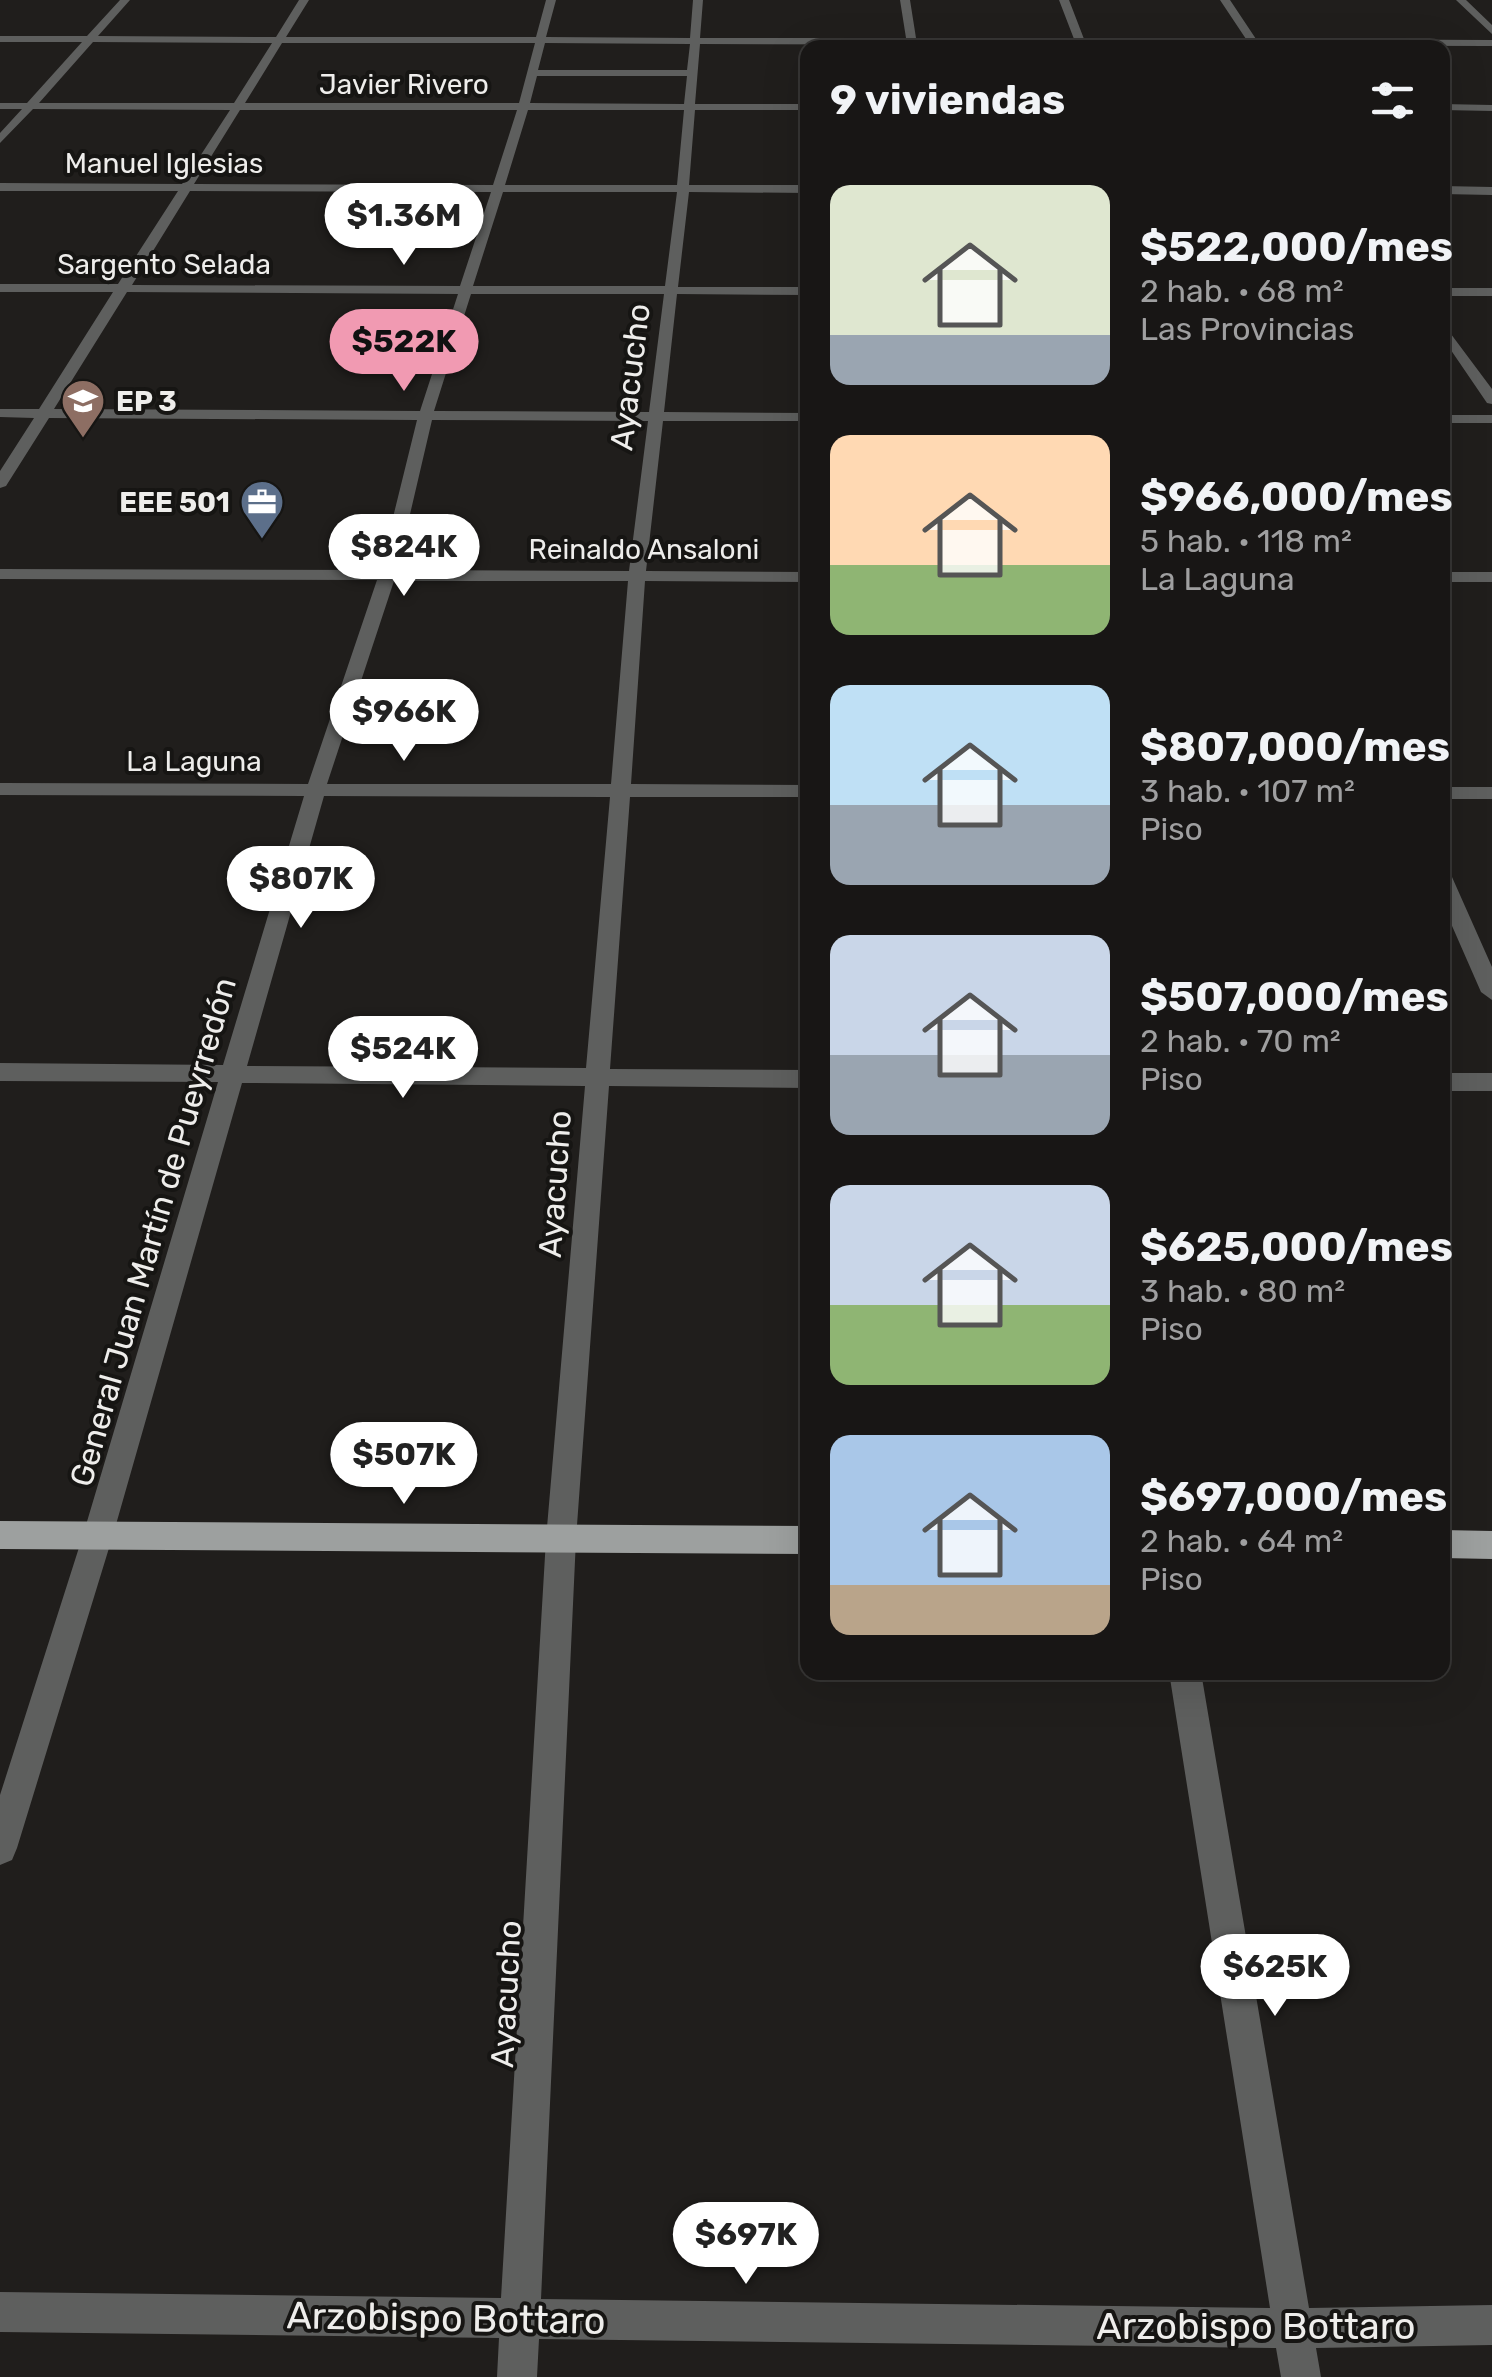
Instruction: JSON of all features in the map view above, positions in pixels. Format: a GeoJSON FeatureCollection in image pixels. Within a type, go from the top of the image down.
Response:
{"type":"FeatureCollection","features":[{"type":"Feature","properties":{"kind":"main road"},"geometry":{"type":"LineString","coordinates":[[0,1535],[800,1540]]}},
{"type":"Feature","properties":{"kind":"main road"},"geometry":{"type":"LineString","coordinates":[[1450,1544],[1492,1544]]}},
{"type":"Feature","properties":{"kind":"street"},"geometry":{"type":"LineString","coordinates":[[0,140],[125,0]]}},
{"type":"Feature","properties":{"kind":"street"},"geometry":{"type":"LineString","coordinates":[[0,483],[304,0]]}},
{"type":"Feature","properties":{"kind":"street","name":"General Juan Martín de Pueyrredón"},"geometry":{"type":"LineString","coordinates":[[0,1848],[98,1534],[316,788],[387,575],[426,417],[524,106],[550,0]]}},
{"type":"Feature","properties":{"kind":"street","name":"Ayacucho"},"geometry":{"type":"LineString","coordinates":[[517,2377],[561,1538],[596,1075],[638,578],[683,189],[698,0]]}},
{"type":"Feature","properties":{"kind":"street"},"geometry":{"type":"LineString","coordinates":[[905,0],[911,40]]}},
{"type":"Feature","properties":{"kind":"street"},"geometry":{"type":"LineString","coordinates":[[1064,0],[1080,40]]}},
{"type":"Feature","properties":{"kind":"street"},"geometry":{"type":"LineString","coordinates":[[1225,0],[1252,40]]}},
{"type":"Feature","properties":{"kind":"street"},"geometry":{"type":"LineString","coordinates":[[1462,0],[1492,31]]}},
{"type":"Feature","properties":{"kind":"street"},"geometry":{"type":"LineString","coordinates":[[0,39],[800,42]]}},
{"type":"Feature","properties":{"kind":"street"},"geometry":{"type":"LineString","coordinates":[[1450,43],[1492,43]]}},
{"type":"Feature","properties":{"kind":"street"},"geometry":{"type":"LineString","coordinates":[[532,73],[692,73]]}},
{"type":"Feature","properties":{"kind":"street","name":"Javier Rivero"},"geometry":{"type":"LineString","coordinates":[[0,106],[800,107]]}},
{"type":"Feature","properties":{"kind":"street"},"geometry":{"type":"LineString","coordinates":[[1450,107],[1492,108]]}},
{"type":"Feature","properties":{"kind":"street","name":"Manuel Iglesias"},"geometry":{"type":"LineString","coordinates":[[0,188],[800,189]]}},
{"type":"Feature","properties":{"kind":"street"},"geometry":{"type":"LineString","coordinates":[[1450,190],[1492,190]]}},
{"type":"Feature","properties":{"kind":"street","name":"Sargento Selada"},"geometry":{"type":"LineString","coordinates":[[0,288],[800,291]]}},
{"type":"Feature","properties":{"kind":"street"},"geometry":{"type":"LineString","coordinates":[[1450,292],[1492,292]]}},
{"type":"Feature","properties":{"kind":"street"},"geometry":{"type":"LineString","coordinates":[[1450,338],[1492,400]]}},
{"type":"Feature","properties":{"kind":"street"},"geometry":{"type":"LineString","coordinates":[[0,413],[800,417]]}},
{"type":"Feature","properties":{"kind":"street"},"geometry":{"type":"LineString","coordinates":[[1450,419],[1492,418]]}},
{"type":"Feature","properties":{"kind":"street","name":"Reinaldo Ansaloni"},"geometry":{"type":"LineString","coordinates":[[0,574],[800,577]]}},
{"type":"Feature","properties":{"kind":"street"},"geometry":{"type":"LineString","coordinates":[[1450,577],[1492,577]]}},
{"type":"Feature","properties":{"kind":"street","name":"La Laguna"},"geometry":{"type":"LineString","coordinates":[[0,789],[800,791]]}},
{"type":"Feature","properties":{"kind":"street"},"geometry":{"type":"LineString","coordinates":[[1450,793],[1492,794]]}},
{"type":"Feature","properties":{"kind":"street"},"geometry":{"type":"LineString","coordinates":[[1450,895],[1492,992]]}},
{"type":"Feature","properties":{"kind":"street"},"geometry":{"type":"LineString","coordinates":[[0,1072],[800,1079]]}},
{"type":"Feature","properties":{"kind":"street"},"geometry":{"type":"LineString","coordinates":[[1450,1082],[1492,1082]]}},
{"type":"Feature","properties":{"kind":"street"},"geometry":{"type":"LineString","coordinates":[[1185,1680],[1300,2377]]}},
{"type":"Feature","properties":{"kind":"street","name":"Arzobispo Bottaro"},"geometry":{"type":"LineString","coordinates":[[0,2312],[1292,2328],[1492,2325]]}},
{"type":"Feature","properties":{"kind":"place","name":"EP 3"},"geometry":{"type":"Point","coordinates":[83,439]}},
{"type":"Feature","properties":{"kind":"place","name":"EEE 501"},"geometry":{"type":"Point","coordinates":[262,540]}}]}
